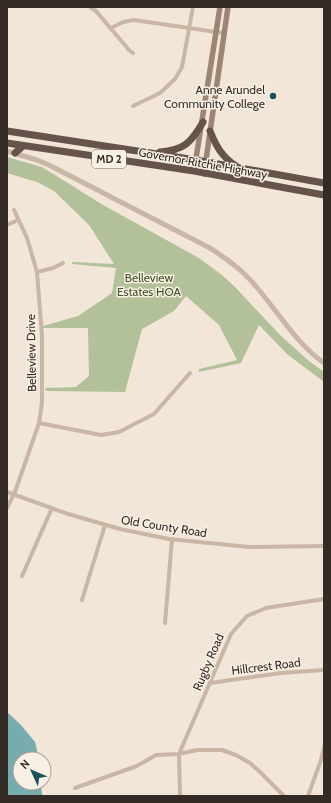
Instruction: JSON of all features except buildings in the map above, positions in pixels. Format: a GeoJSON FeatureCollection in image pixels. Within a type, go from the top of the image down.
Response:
{"type":"FeatureCollection","features":[{"type":"Feature","properties":{"kind":"highway"},"geometry":{"type":"LineString","coordinates":[[149,153],[169,152],[182,147],[193,139],[203,122]]}},
{"type":"Feature","properties":{"kind":"highway","name":"Governor Ritchie Highway"},"geometry":{"type":"LineString","coordinates":[[7,131],[196,160],[324,183]]}},
{"type":"Feature","properties":{"kind":"highway"},"geometry":{"type":"LineString","coordinates":[[210,131],[214,143],[221,154],[229,162],[239,168]]}},
{"type":"Feature","properties":{"kind":"highway"},"geometry":{"type":"LineString","coordinates":[[7,135],[14,137],[32,135]]}},
{"type":"Feature","properties":{"kind":"highway","name":"Governor Ritchie Highway"},"geometry":{"type":"LineString","coordinates":[[7,143],[194,171],[324,195]]}},
{"type":"Feature","properties":{"kind":"highway"},"geometry":{"type":"LineString","coordinates":[[15,153],[23,146]]}},
{"type":"Feature","properties":{"kind":"main road"},"geometry":{"type":"LineString","coordinates":[[194,171],[203,122],[220,7]]}},
{"type":"Feature","properties":{"kind":"main road"},"geometry":{"type":"LineString","coordinates":[[204,174],[228,7]]}},
{"type":"Feature","properties":{"kind":"street"},"geometry":{"type":"LineString","coordinates":[[90,7],[96,11],[133,53]]}},
{"type":"Feature","properties":{"kind":"street"},"geometry":{"type":"LineString","coordinates":[[133,106],[160,94],[175,79],[182,67],[193,7]]}},
{"type":"Feature","properties":{"kind":"street"},"geometry":{"type":"LineString","coordinates":[[111,28],[123,22],[134,20],[224,33]]}},
{"type":"Feature","properties":{"kind":"street"},"geometry":{"type":"LineString","coordinates":[[7,151],[48,165],[222,255],[234,264],[252,282],[300,342],[324,363]]}},
{"type":"Feature","properties":{"kind":"street","name":"Belleview Drive"},"geometry":{"type":"LineString","coordinates":[[7,508],[15,492],[39,423],[42,402],[41,319],[37,272],[27,238],[14,210]]}},
{"type":"Feature","properties":{"kind":"street"},"geometry":{"type":"LineString","coordinates":[[7,225],[18,220]]}},
{"type":"Feature","properties":{"kind":"street"},"geometry":{"type":"LineString","coordinates":[[37,272],[53,268],[63,263]]}},
{"type":"Feature","properties":{"kind":"street"},"geometry":{"type":"LineString","coordinates":[[39,423],[101,435],[119,432],[154,414],[190,373]]}},
{"type":"Feature","properties":{"kind":"street","name":"Old County Road"},"geometry":{"type":"LineString","coordinates":[[7,492],[105,525],[140,534],[249,547],[324,546]]}},
{"type":"Feature","properties":{"kind":"street"},"geometry":{"type":"LineString","coordinates":[[22,576],[52,508]]}},
{"type":"Feature","properties":{"kind":"street"},"geometry":{"type":"LineString","coordinates":[[82,600],[105,525]]}},
{"type":"Feature","properties":{"kind":"street"},"geometry":{"type":"LineString","coordinates":[[165,623],[172,539]]}},
{"type":"Feature","properties":{"kind":"street","name":"Rugby Road"},"geometry":{"type":"LineString","coordinates":[[180,796],[179,754],[231,634],[247,616],[266,608],[324,599]]}},
{"type":"Feature","properties":{"kind":"street","name":"Hillcrest Road"},"geometry":{"type":"LineString","coordinates":[[210,683],[280,673],[324,670]]}},
{"type":"Feature","properties":{"kind":"street"},"geometry":{"type":"LineString","coordinates":[[308,796],[321,760],[324,746]]}},
{"type":"Feature","properties":{"kind":"street"},"geometry":{"type":"LineString","coordinates":[[75,788],[137,766],[156,755],[179,754],[196,750],[222,750],[245,760],[259,771],[284,796]]}},
{"type":"Feature","properties":{"kind":"green space","name":"Belleview Estates HOA"},"geometry":{"type":"Polygon","coordinates":[[[7,157],[42,167],[103,205],[199,258],[222,275],[280,335],[309,361],[324,372],[324,382],[287,354],[259,325],[241,363],[199,372],[199,369],[237,360],[219,325],[186,296],[174,311],[142,329],[125,392],[46,391],[45,388],[76,387],[89,376],[88,328],[43,328],[43,326],[78,316],[112,293],[116,268],[72,264],[72,262],[114,264],[89,225],[54,191],[37,182],[7,173],[7,157]]]}},
{"type":"Feature","properties":{"kind":"water"},"geometry":{"type":"Polygon","coordinates":[[[7,712],[21,725],[35,742],[37,751],[12,751],[12,791],[42,791],[42,795],[7,796],[7,712]]]}},
{"type":"Feature","properties":{"kind":"place","name":"Anne Arundel Community College"},"geometry":{"type":"Point","coordinates":[273,96]}}]}
